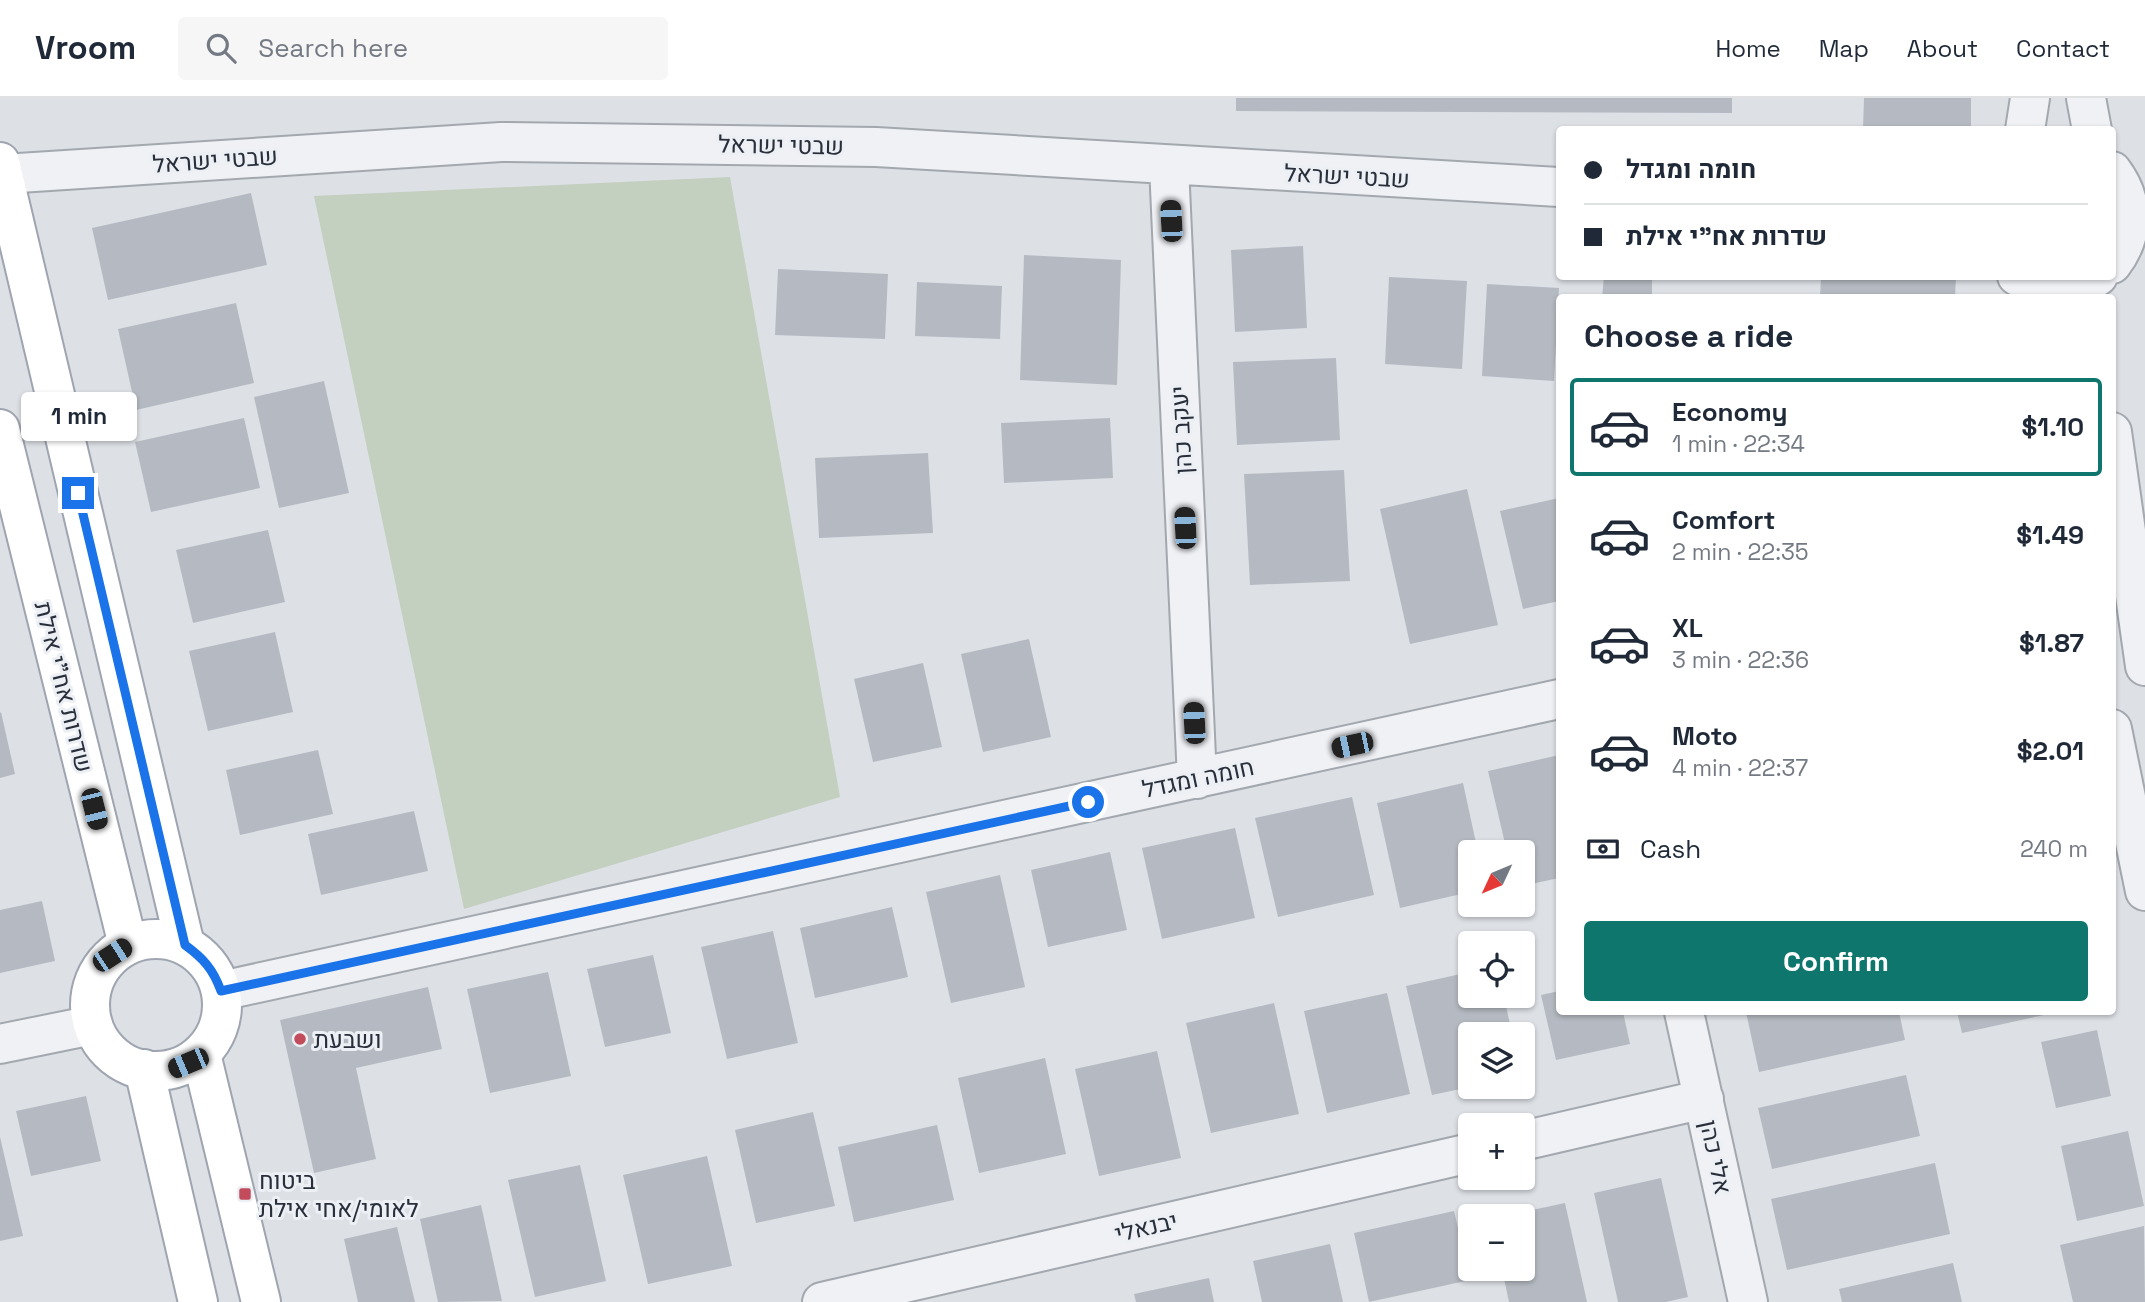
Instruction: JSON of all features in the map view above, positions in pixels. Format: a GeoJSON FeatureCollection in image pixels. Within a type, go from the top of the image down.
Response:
{"type":"FeatureCollection","features":[{"type":"Feature","properties":{"kind":"main road"},"geometry":{"type":"LineString","coordinates":[[1,168],[185,945]]}},
{"type":"Feature","properties":{"kind":"main road","name":"שדרות אח\"י אילת"},"geometry":{"type":"LineString","coordinates":[[0,429],[128,945]]}},
{"type":"Feature","properties":{"kind":"main road"},"geometry":{"type":"LineString","coordinates":[[146,939],[166,939],[185,945],[201,956],[214,972],[221,991],[222,1014],[215,1036],[201,1054],[175,1069],[144,1069],[113,1054],[101,1041],[93,1025],[90,1006],[92,987],[100,970],[112,955],[128,945],[146,939]]}},
{"type":"Feature","properties":{"kind":"main road"},"geometry":{"type":"LineString","coordinates":[[201,1054],[261,1302]]}},
{"type":"Feature","properties":{"kind":"main road"},"geometry":{"type":"LineString","coordinates":[[144,1069],[198,1302]]}},
{"type":"Feature","properties":{"kind":"street"},"geometry":{"type":"LineString","coordinates":[[2026,126],[2029,98]]}},
{"type":"Feature","properties":{"kind":"street"},"geometry":{"type":"LineString","coordinates":[[2086,98],[2091,126]]}},
{"type":"Feature","properties":{"kind":"street","name":"שבטי ישראל"},"geometry":{"type":"LineString","coordinates":[[1,168],[501,142],[876,147],[1556,187]]}},
{"type":"Feature","properties":{"kind":"street","name":"יעקב כהן"},"geometry":{"type":"LineString","coordinates":[[1169,166],[1197,779]]}},
{"type":"Feature","properties":{"kind":"street"},"geometry":{"type":"LineString","coordinates":[[2116,176],[2123,185],[2129,207],[2129,230],[2116,259]]}},
{"type":"Feature","properties":{"kind":"street"},"geometry":{"type":"LineString","coordinates":[[2028,285],[2062,290],[2092,280]]}},
{"type":"Feature","properties":{"kind":"street"},"geometry":{"type":"LineString","coordinates":[[2116,461],[2143,653]]}},
{"type":"Feature","properties":{"kind":"street"},"geometry":{"type":"LineString","coordinates":[[2116,610],[2143,653]]}},
{"type":"Feature","properties":{"kind":"street","name":"חומה ומגדל"},"geometry":{"type":"LineString","coordinates":[[221,991],[1556,700]]}},
{"type":"Feature","properties":{"kind":"street"},"geometry":{"type":"LineString","coordinates":[[2116,749],[2145,891]]}},
{"type":"Feature","properties":{"kind":"street","name":"אלי כהן"},"geometry":{"type":"LineString","coordinates":[[1685,1015],[1748,1302]]}},
{"type":"Feature","properties":{"kind":"street"},"geometry":{"type":"LineString","coordinates":[[0,1044],[93,1025]]}},
{"type":"Feature","properties":{"kind":"street"},"geometry":{"type":"LineString","coordinates":[[1535,1137],[1704,1099]]}},
{"type":"Feature","properties":{"kind":"street","name":"יבנאלי"},"geometry":{"type":"LineString","coordinates":[[822,1302],[1458,1156]]}},
{"type":"Feature","properties":{"kind":"green space"},"geometry":{"type":"Polygon","coordinates":[[[730,177],[840,797],[464,909],[314,196],[730,177]]]}},
{"type":"Feature","properties":{"kind":"building"},"geometry":{"type":"Polygon","coordinates":[[[1236,98],[1732,98],[1732,113],[1236,111],[1236,98]]]}},
{"type":"Feature","properties":{"kind":"building"},"geometry":{"type":"Polygon","coordinates":[[[1864,98],[1971,98],[1971,126],[1863,126],[1864,98]]]}},
{"type":"Feature","properties":{"kind":"building"},"geometry":{"type":"Polygon","coordinates":[[[251,193],[267,265],[108,300],[92,228],[251,193]]]}},
{"type":"Feature","properties":{"kind":"building"},"geometry":{"type":"Polygon","coordinates":[[[1303,246],[1307,328],[1235,332],[1231,250],[1303,246]]]}},
{"type":"Feature","properties":{"kind":"building"},"geometry":{"type":"Polygon","coordinates":[[[1024,255],[1121,260],[1117,385],[1020,380],[1024,255]]]}},
{"type":"Feature","properties":{"kind":"building"},"geometry":{"type":"Polygon","coordinates":[[[778,269],[888,274],[885,339],[775,335],[778,269]]]}},
{"type":"Feature","properties":{"kind":"building"},"geometry":{"type":"Polygon","coordinates":[[[1389,277],[1467,281],[1462,369],[1385,364],[1389,277]]]}},
{"type":"Feature","properties":{"kind":"building"},"geometry":{"type":"Polygon","coordinates":[[[1604,280],[1652,280],[1652,294],[1602,294],[1604,280]]]}},
{"type":"Feature","properties":{"kind":"building"},"geometry":{"type":"Polygon","coordinates":[[[1821,280],[1956,280],[1955,294],[1820,294],[1821,280]]]}},
{"type":"Feature","properties":{"kind":"building"},"geometry":{"type":"Polygon","coordinates":[[[917,282],[1002,286],[1000,339],[915,336],[917,282]]]}},
{"type":"Feature","properties":{"kind":"building"},"geometry":{"type":"Polygon","coordinates":[[[1487,284],[1559,288],[1559,294],[1556,294],[1554,381],[1482,376],[1487,284]]]}},
{"type":"Feature","properties":{"kind":"building"},"geometry":{"type":"Polygon","coordinates":[[[236,303],[254,383],[136,410],[118,329],[236,303]]]}},
{"type":"Feature","properties":{"kind":"building"},"geometry":{"type":"Polygon","coordinates":[[[1336,358],[1340,440],[1237,445],[1233,362],[1336,358]]]}},
{"type":"Feature","properties":{"kind":"building"},"geometry":{"type":"Polygon","coordinates":[[[324,381],[349,493],[279,508],[254,397],[324,381]]]}},
{"type":"Feature","properties":{"kind":"building"},"geometry":{"type":"Polygon","coordinates":[[[244,418],[260,488],[151,512],[135,442],[244,418]]]}},
{"type":"Feature","properties":{"kind":"building"},"geometry":{"type":"Polygon","coordinates":[[[1110,418],[1113,478],[1004,483],[1001,423],[1110,418]]]}},
{"type":"Feature","properties":{"kind":"building"},"geometry":{"type":"Polygon","coordinates":[[[928,453],[933,533],[819,538],[815,458],[928,453]]]}},
{"type":"Feature","properties":{"kind":"building"},"geometry":{"type":"Polygon","coordinates":[[[1344,470],[1350,581],[1250,585],[1244,474],[1344,470]]]}},
{"type":"Feature","properties":{"kind":"building"},"geometry":{"type":"Polygon","coordinates":[[[1467,489],[1498,625],[1410,644],[1380,509],[1467,489]]]}},
{"type":"Feature","properties":{"kind":"building"},"geometry":{"type":"Polygon","coordinates":[[[1556,499],[1556,602],[1523,609],[1500,511],[1556,499]]]}},
{"type":"Feature","properties":{"kind":"building"},"geometry":{"type":"Polygon","coordinates":[[[268,530],[285,602],[193,623],[176,550],[268,530]]]}},
{"type":"Feature","properties":{"kind":"building"},"geometry":{"type":"Polygon","coordinates":[[[275,632],[293,712],[208,731],[189,651],[275,632]]]}},
{"type":"Feature","properties":{"kind":"building"},"geometry":{"type":"Polygon","coordinates":[[[1029,639],[1051,737],[983,752],[961,654],[1029,639]]]}},
{"type":"Feature","properties":{"kind":"building"},"geometry":{"type":"Polygon","coordinates":[[[923,663],[942,747],[873,762],[854,679],[923,663]]]}},
{"type":"Feature","properties":{"kind":"building"},"geometry":{"type":"Polygon","coordinates":[[[0,713],[15,774],[0,778],[0,713]]]}},
{"type":"Feature","properties":{"kind":"building"},"geometry":{"type":"Polygon","coordinates":[[[318,750],[333,814],[240,835],[226,770],[318,750]]]}},
{"type":"Feature","properties":{"kind":"building"},"geometry":{"type":"Polygon","coordinates":[[[1556,756],[1556,879],[1535,883],[1535,840],[1504,840],[1488,771],[1556,756]]]}},
{"type":"Feature","properties":{"kind":"building"},"geometry":{"type":"Polygon","coordinates":[[[1463,783],[1475,840],[1458,840],[1458,895],[1400,908],[1377,803],[1463,783]]]}},
{"type":"Feature","properties":{"kind":"building"},"geometry":{"type":"Polygon","coordinates":[[[1352,797],[1374,895],[1278,917],[1255,818],[1352,797]]]}},
{"type":"Feature","properties":{"kind":"building"},"geometry":{"type":"Polygon","coordinates":[[[414,811],[428,871],[321,895],[308,834],[414,811]]]}},
{"type":"Feature","properties":{"kind":"building"},"geometry":{"type":"Polygon","coordinates":[[[1235,828],[1255,918],[1162,939],[1142,848],[1235,828]]]}},
{"type":"Feature","properties":{"kind":"building"},"geometry":{"type":"Polygon","coordinates":[[[1110,852],[1127,930],[1048,947],[1031,870],[1110,852]]]}},
{"type":"Feature","properties":{"kind":"building"},"geometry":{"type":"Polygon","coordinates":[[[1000,875],[1025,987],[951,1003],[926,892],[1000,875]]]}},
{"type":"Feature","properties":{"kind":"building"},"geometry":{"type":"Polygon","coordinates":[[[42,901],[55,961],[0,973],[0,910],[42,901]]]}},
{"type":"Feature","properties":{"kind":"building"},"geometry":{"type":"Polygon","coordinates":[[[892,907],[908,977],[815,998],[800,928],[892,907]]]}},
{"type":"Feature","properties":{"kind":"building"},"geometry":{"type":"Polygon","coordinates":[[[773,931],[798,1043],[727,1059],[701,947],[773,931]]]}},
{"type":"Feature","properties":{"kind":"building"},"geometry":{"type":"Polygon","coordinates":[[[653,955],[671,1033],[605,1047],[587,969],[653,955]]]}},
{"type":"Feature","properties":{"kind":"building"},"geometry":{"type":"Polygon","coordinates":[[[548,972],[571,1076],[490,1093],[467,989],[548,972]]]}},
{"type":"Feature","properties":{"kind":"building"},"geometry":{"type":"Polygon","coordinates":[[[1458,975],[1458,1008],[1507,1008],[1509,1022],[1458,1022],[1458,1090],[1432,1095],[1406,986],[1458,975]]]}},
{"type":"Feature","properties":{"kind":"building"},"geometry":{"type":"Polygon","coordinates":[[[428,987],[442,1049],[356,1068],[376,1159],[314,1173],[280,1020],[428,987]]]}},
{"type":"Feature","properties":{"kind":"building"},"geometry":{"type":"Polygon","coordinates":[[[1556,992],[1556,1015],[1624,1015],[1630,1044],[1556,1060],[1541,995],[1556,992]]]}},
{"type":"Feature","properties":{"kind":"building"},"geometry":{"type":"Polygon","coordinates":[[[1387,993],[1410,1094],[1327,1113],[1304,1011],[1387,993]]]}},
{"type":"Feature","properties":{"kind":"building"},"geometry":{"type":"Polygon","coordinates":[[[1274,1003],[1299,1114],[1211,1133],[1186,1023],[1274,1003]]]}},
{"type":"Feature","properties":{"kind":"building"},"geometry":{"type":"Polygon","coordinates":[[[1747,1015],[1900,1015],[1905,1040],[1759,1072],[1747,1015]]]}},
{"type":"Feature","properties":{"kind":"building"},"geometry":{"type":"Polygon","coordinates":[[[1958,1015],[2044,1015],[1962,1033],[1958,1015]]]}},
{"type":"Feature","properties":{"kind":"building"},"geometry":{"type":"Polygon","coordinates":[[[2097,1030],[2111,1096],[2056,1108],[2041,1042],[2097,1030]]]}},
{"type":"Feature","properties":{"kind":"building"},"geometry":{"type":"Polygon","coordinates":[[[1157,1051],[1181,1158],[1099,1176],[1075,1069],[1157,1051]]]}},
{"type":"Feature","properties":{"kind":"building"},"geometry":{"type":"Polygon","coordinates":[[[1045,1058],[1066,1154],[979,1173],[958,1078],[1045,1058]]]}},
{"type":"Feature","properties":{"kind":"building"},"geometry":{"type":"Polygon","coordinates":[[[1906,1075],[1920,1136],[1772,1169],[1758,1108],[1906,1075]]]}},
{"type":"Feature","properties":{"kind":"building"},"geometry":{"type":"Polygon","coordinates":[[[86,1096],[101,1161],[31,1176],[16,1111],[86,1096]]]}},
{"type":"Feature","properties":{"kind":"building"},"geometry":{"type":"Polygon","coordinates":[[[813,1112],[835,1206],[756,1223],[735,1130],[813,1112]]]}},
{"type":"Feature","properties":{"kind":"building"},"geometry":{"type":"Polygon","coordinates":[[[937,1125],[954,1200],[854,1222],[838,1147],[937,1125]]]}},
{"type":"Feature","properties":{"kind":"building"},"geometry":{"type":"Polygon","coordinates":[[[2128,1131],[2144,1206],[2077,1221],[2061,1146],[2128,1131]]]}},
{"type":"Feature","properties":{"kind":"building"},"geometry":{"type":"Polygon","coordinates":[[[0,1137],[23,1236],[0,1241],[0,1137]]]}},
{"type":"Feature","properties":{"kind":"building"},"geometry":{"type":"Polygon","coordinates":[[[707,1156],[732,1266],[648,1284],[623,1175],[707,1156]]]}},
{"type":"Feature","properties":{"kind":"building"},"geometry":{"type":"Polygon","coordinates":[[[1935,1163],[1950,1234],[1787,1270],[1771,1199],[1935,1163]]]}},
{"type":"Feature","properties":{"kind":"building"},"geometry":{"type":"Polygon","coordinates":[[[580,1165],[606,1281],[535,1297],[508,1180],[580,1165]]]}},
{"type":"Feature","properties":{"kind":"building"},"geometry":{"type":"Polygon","coordinates":[[[1661,1178],[1688,1297],[1666,1302],[1618,1302],[1594,1193],[1661,1178]]]}},
{"type":"Feature","properties":{"kind":"building"},"geometry":{"type":"Polygon","coordinates":[[[1565,1203],[1587,1302],[1509,1302],[1505,1281],[1535,1281],[1535,1209],[1565,1203]]]}},
{"type":"Feature","properties":{"kind":"building"},"geometry":{"type":"Polygon","coordinates":[[[481,1205],[502,1301],[438,1302],[420,1219],[481,1205]]]}},
{"type":"Feature","properties":{"kind":"building"},"geometry":{"type":"Polygon","coordinates":[[[1454,1211],[1458,1228],[1458,1281],[1465,1281],[1369,1302],[1354,1233],[1454,1211]]]}},
{"type":"Feature","properties":{"kind":"building"},"geometry":{"type":"Polygon","coordinates":[[[2144,1226],[2145,1302],[2073,1302],[2060,1245],[2144,1226]]]}},
{"type":"Feature","properties":{"kind":"building"},"geometry":{"type":"Polygon","coordinates":[[[397,1227],[415,1302],[358,1302],[344,1239],[397,1227]]]}},
{"type":"Feature","properties":{"kind":"building"},"geometry":{"type":"Polygon","coordinates":[[[1330,1244],[1343,1302],[1262,1302],[1253,1261],[1330,1244]]]}},
{"type":"Feature","properties":{"kind":"building"},"geometry":{"type":"Polygon","coordinates":[[[1953,1263],[1962,1302],[1842,1302],[1839,1289],[1953,1263]]]}},
{"type":"Feature","properties":{"kind":"building"},"geometry":{"type":"Polygon","coordinates":[[[1209,1278],[1214,1302],[1136,1302],[1134,1294],[1209,1278]]]}},
{"type":"Feature","properties":{"kind":"place","name":"ושבעת"},"geometry":{"type":"Point","coordinates":[300,1039]}},
{"type":"Feature","properties":{"kind":"place","name":"ביטוח לאומי/אחי אילת"},"geometry":{"type":"Point","coordinates":[245,1194]}},
{"type":"Feature","properties":{"kind":"route"},"geometry":{"type":"LineString","coordinates":[[78,493],[185,945],[201,956],[214,972],[221,991],[1088,802]]}}]}
